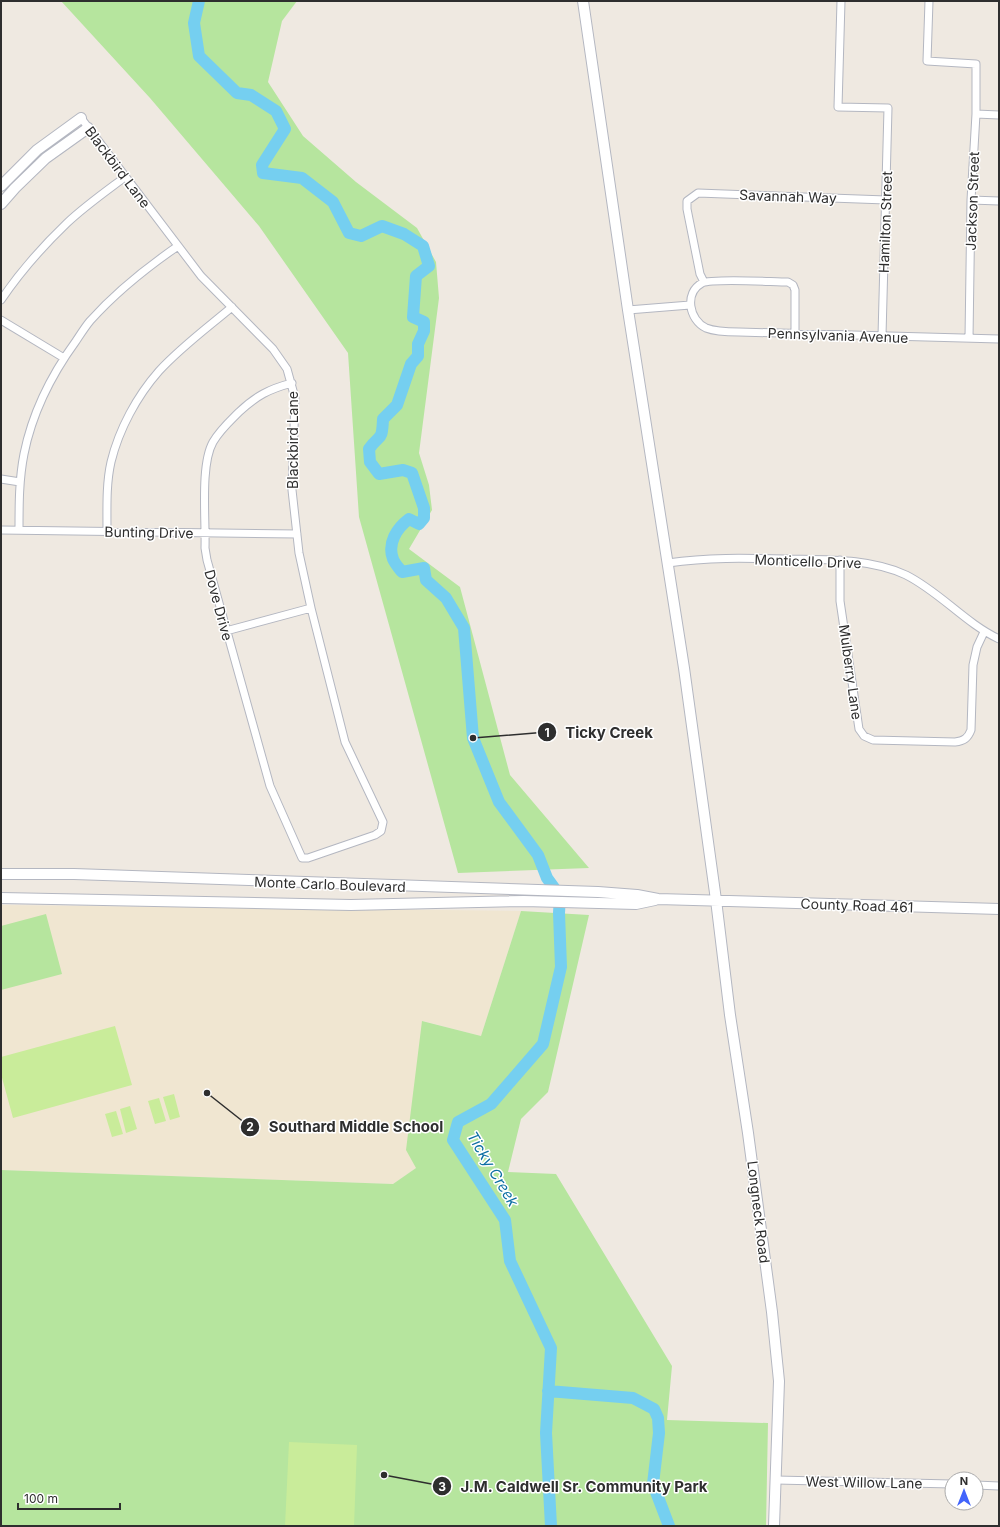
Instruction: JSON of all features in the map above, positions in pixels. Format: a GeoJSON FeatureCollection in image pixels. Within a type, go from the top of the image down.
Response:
{"type":"FeatureCollection","features":[{"type":"Feature","properties":{"kind":"street","name":"Longneck Road"},"geometry":{"type":"LineString","coordinates":[[584,1],[628,310],[668,563],[716,900],[730,1016],[748,1133],[775,1342],[779,1381],[774,1526]]}},
{"type":"Feature","properties":{"kind":"street","name":"Hamilton Street"},"geometry":{"type":"LineString","coordinates":[[841,1],[838,107],[888,108],[882,336]]}},
{"type":"Feature","properties":{"kind":"street","name":"Jackson Street"},"geometry":{"type":"LineString","coordinates":[[929,1],[927,61],[976,64],[976,114],[971,200],[969,338]]}},
{"type":"Feature","properties":{"kind":"street"},"geometry":{"type":"LineString","coordinates":[[976,114],[999,115]]}},
{"type":"Feature","properties":{"kind":"street"},"geometry":{"type":"LineString","coordinates":[[1,186],[38,150],[81,118]]}},
{"type":"Feature","properties":{"kind":"street","name":"Blackbird Lane"},"geometry":{"type":"LineString","coordinates":[[81,118],[201,276],[273,349],[287,369],[292,383],[295,398],[292,490],[299,552],[311,608],[345,742],[383,822],[381,831],[376,835],[314,857],[302,858]]}},
{"type":"Feature","properties":{"kind":"street"},"geometry":{"type":"LineString","coordinates":[[1,204],[46,158],[88,128]]}},
{"type":"Feature","properties":{"kind":"street"},"geometry":{"type":"LineString","coordinates":[[1,300],[42,248],[68,222],[91,202],[125,177]]}},
{"type":"Feature","properties":{"kind":"street","name":"Savannah Way"},"geometry":{"type":"LineString","coordinates":[[704,282],[700,274],[687,209],[687,201],[691,196],[698,193],[886,200]]}},
{"type":"Feature","properties":{"kind":"street"},"geometry":{"type":"LineString","coordinates":[[971,200],[999,202]]}},
{"type":"Feature","properties":{"kind":"street"},"geometry":{"type":"LineString","coordinates":[[19,530],[20,482],[24,453],[32,425],[45,392],[64,358],[89,322],[118,293],[148,266],[178,246]]}},
{"type":"Feature","properties":{"kind":"street"},"geometry":{"type":"LineString","coordinates":[[628,310],[690,305],[694,291],[704,282],[788,282],[793,285],[795,290],[795,334]]}},
{"type":"Feature","properties":{"kind":"street","name":"Pennsylvania Avenue"},"geometry":{"type":"LineString","coordinates":[[690,305],[695,318],[700,324],[707,328],[719,331],[999,339]]}},
{"type":"Feature","properties":{"kind":"street"},"geometry":{"type":"LineString","coordinates":[[107,531],[108,484],[111,462],[118,440],[128,417],[158,372],[232,307]]}},
{"type":"Feature","properties":{"kind":"street"},"geometry":{"type":"LineString","coordinates":[[1,320],[64,358]]}},
{"type":"Feature","properties":{"kind":"street","name":"Dove Drive"},"geometry":{"type":"LineString","coordinates":[[292,383],[268,390],[254,399],[222,429],[213,442],[208,455],[206,470],[206,532],[207,560],[270,786],[302,858]]}},
{"type":"Feature","properties":{"kind":"street"},"geometry":{"type":"LineString","coordinates":[[1,479],[20,482]]}},
{"type":"Feature","properties":{"kind":"street","name":"Bunting Drive"},"geometry":{"type":"LineString","coordinates":[[1,530],[297,534]]}},
{"type":"Feature","properties":{"kind":"street","name":"Monticello Drive"},"geometry":{"type":"LineString","coordinates":[[668,563],[716,558],[840,560],[865,563],[906,575],[923,585],[984,632],[999,639]]}},
{"type":"Feature","properties":{"kind":"street","name":"Mulberry Lane"},"geometry":{"type":"LineString","coordinates":[[840,560],[840,601],[859,728],[864,736],[873,740],[955,742],[969,736],[971,730],[973,665],[975,654],[984,632]]}},
{"type":"Feature","properties":{"kind":"street"},"geometry":{"type":"LineString","coordinates":[[226,631],[311,608]]}},
{"type":"Feature","properties":{"kind":"street","name":"Monte Carlo Boulevard"},"geometry":{"type":"LineString","coordinates":[[1,874],[81,875],[525,896],[600,903],[636,904],[658,899]]}},
{"type":"Feature","properties":{"kind":"street","name":"Monte Carlo Boulevard"},"geometry":{"type":"LineString","coordinates":[[1,898],[351,904],[598,892],[637,894],[658,899],[716,900]]}},
{"type":"Feature","properties":{"kind":"street","name":"County Road 461"},"geometry":{"type":"LineString","coordinates":[[716,900],[999,909]]}},
{"type":"Feature","properties":{"kind":"street","name":"West Willow Lane"},"geometry":{"type":"LineString","coordinates":[[776,1480],[944,1484]]}},
{"type":"Feature","properties":{"kind":"street"},"geometry":{"type":"LineString","coordinates":[[984,1485],[999,1486]]}},
{"type":"Feature","properties":{"kind":"shaded area"},"geometry":{"type":"Polygon","coordinates":[[[1,905],[521,911],[481,1036],[423,1021],[416,1168],[393,1184],[1,1170],[1,905]]]}},
{"type":"Feature","properties":{"kind":"green space"},"geometry":{"type":"Polygon","coordinates":[[[61,1],[297,1],[282,21],[268,82],[303,136],[356,182],[417,228],[436,262],[439,298],[419,453],[429,485],[432,510],[409,549],[460,587],[510,775],[589,868],[458,873],[359,517],[348,353],[259,226],[150,98],[61,1]]]}},
{"type":"Feature","properties":{"kind":"green space"},"geometry":{"type":"Polygon","coordinates":[[[521,911],[589,915],[548,1092],[521,1119],[508,1172],[556,1174],[672,1366],[667,1420],[768,1423],[766,1526],[1,1526],[1,1170],[393,1184],[416,1168],[406,1150],[422,1021],[481,1036],[521,911]]]}},
{"type":"Feature","properties":{"kind":"green space"},"geometry":{"type":"Polygon","coordinates":[[[46,914],[62,974],[1,990],[1,926],[46,914]]]}},
{"type":"Feature","properties":{"kind":"green space"},"geometry":{"type":"Polygon","coordinates":[[[115,1026],[132,1085],[13,1118],[1,1074],[1,1057],[115,1026]]]}},
{"type":"Feature","properties":{"kind":"green space"},"geometry":{"type":"Polygon","coordinates":[[[174,1094],[180,1117],[170,1120],[163,1097],[174,1094]]]}},
{"type":"Feature","properties":{"kind":"green space"},"geometry":{"type":"Polygon","coordinates":[[[159,1098],[166,1121],[155,1124],[148,1101],[159,1098]]]}},
{"type":"Feature","properties":{"kind":"green space"},"geometry":{"type":"Polygon","coordinates":[[[130,1106],[137,1129],[126,1133],[120,1109],[130,1106]]]}},
{"type":"Feature","properties":{"kind":"green space"},"geometry":{"type":"Polygon","coordinates":[[[116,1111],[123,1134],[112,1137],[105,1114],[116,1111]]]}},
{"type":"Feature","properties":{"kind":"green space"},"geometry":{"type":"Polygon","coordinates":[[[289,1442],[357,1445],[354,1526],[285,1526],[289,1442]]]}},
{"type":"Feature","properties":{"kind":"waterway","name":"Ticky Creek"},"geometry":{"type":"LineString","coordinates":[[199,1],[194,23],[199,56],[237,93],[251,95],[276,111],[285,129],[262,165],[263,173],[302,178],[333,202],[349,233],[361,236],[382,226],[404,234],[423,246],[429,266],[416,276],[413,317],[424,322],[424,331],[418,344],[418,356],[411,364],[397,405],[383,419],[381,435],[369,449],[370,462],[379,474],[403,470],[412,473],[424,508],[424,518],[419,524],[409,519],[397,531],[391,547],[393,559],[402,572],[424,568],[426,580],[446,598],[464,628],[473,738],[499,802],[538,855],[547,878],[560,896],[559,913],[561,967],[543,1044],[491,1104],[458,1122],[453,1140],[505,1220],[510,1261],[551,1348],[546,1433],[551,1526]]}},
{"type":"Feature","properties":{"kind":"waterway"},"geometry":{"type":"LineString","coordinates":[[548,1391],[633,1398],[654,1409],[658,1418],[659,1433],[653,1484],[669,1526]]}},
{"type":"Feature","properties":{"kind":"place","name":"Ticky Creek"},"geometry":{"type":"Point","coordinates":[473,738]}},
{"type":"Feature","properties":{"kind":"place","name":"Southard Middle School"},"geometry":{"type":"Point","coordinates":[207,1093]}},
{"type":"Feature","properties":{"kind":"place","name":"J.M. Caldwell Sr. Community Park"},"geometry":{"type":"Point","coordinates":[384,1475]}}]}
